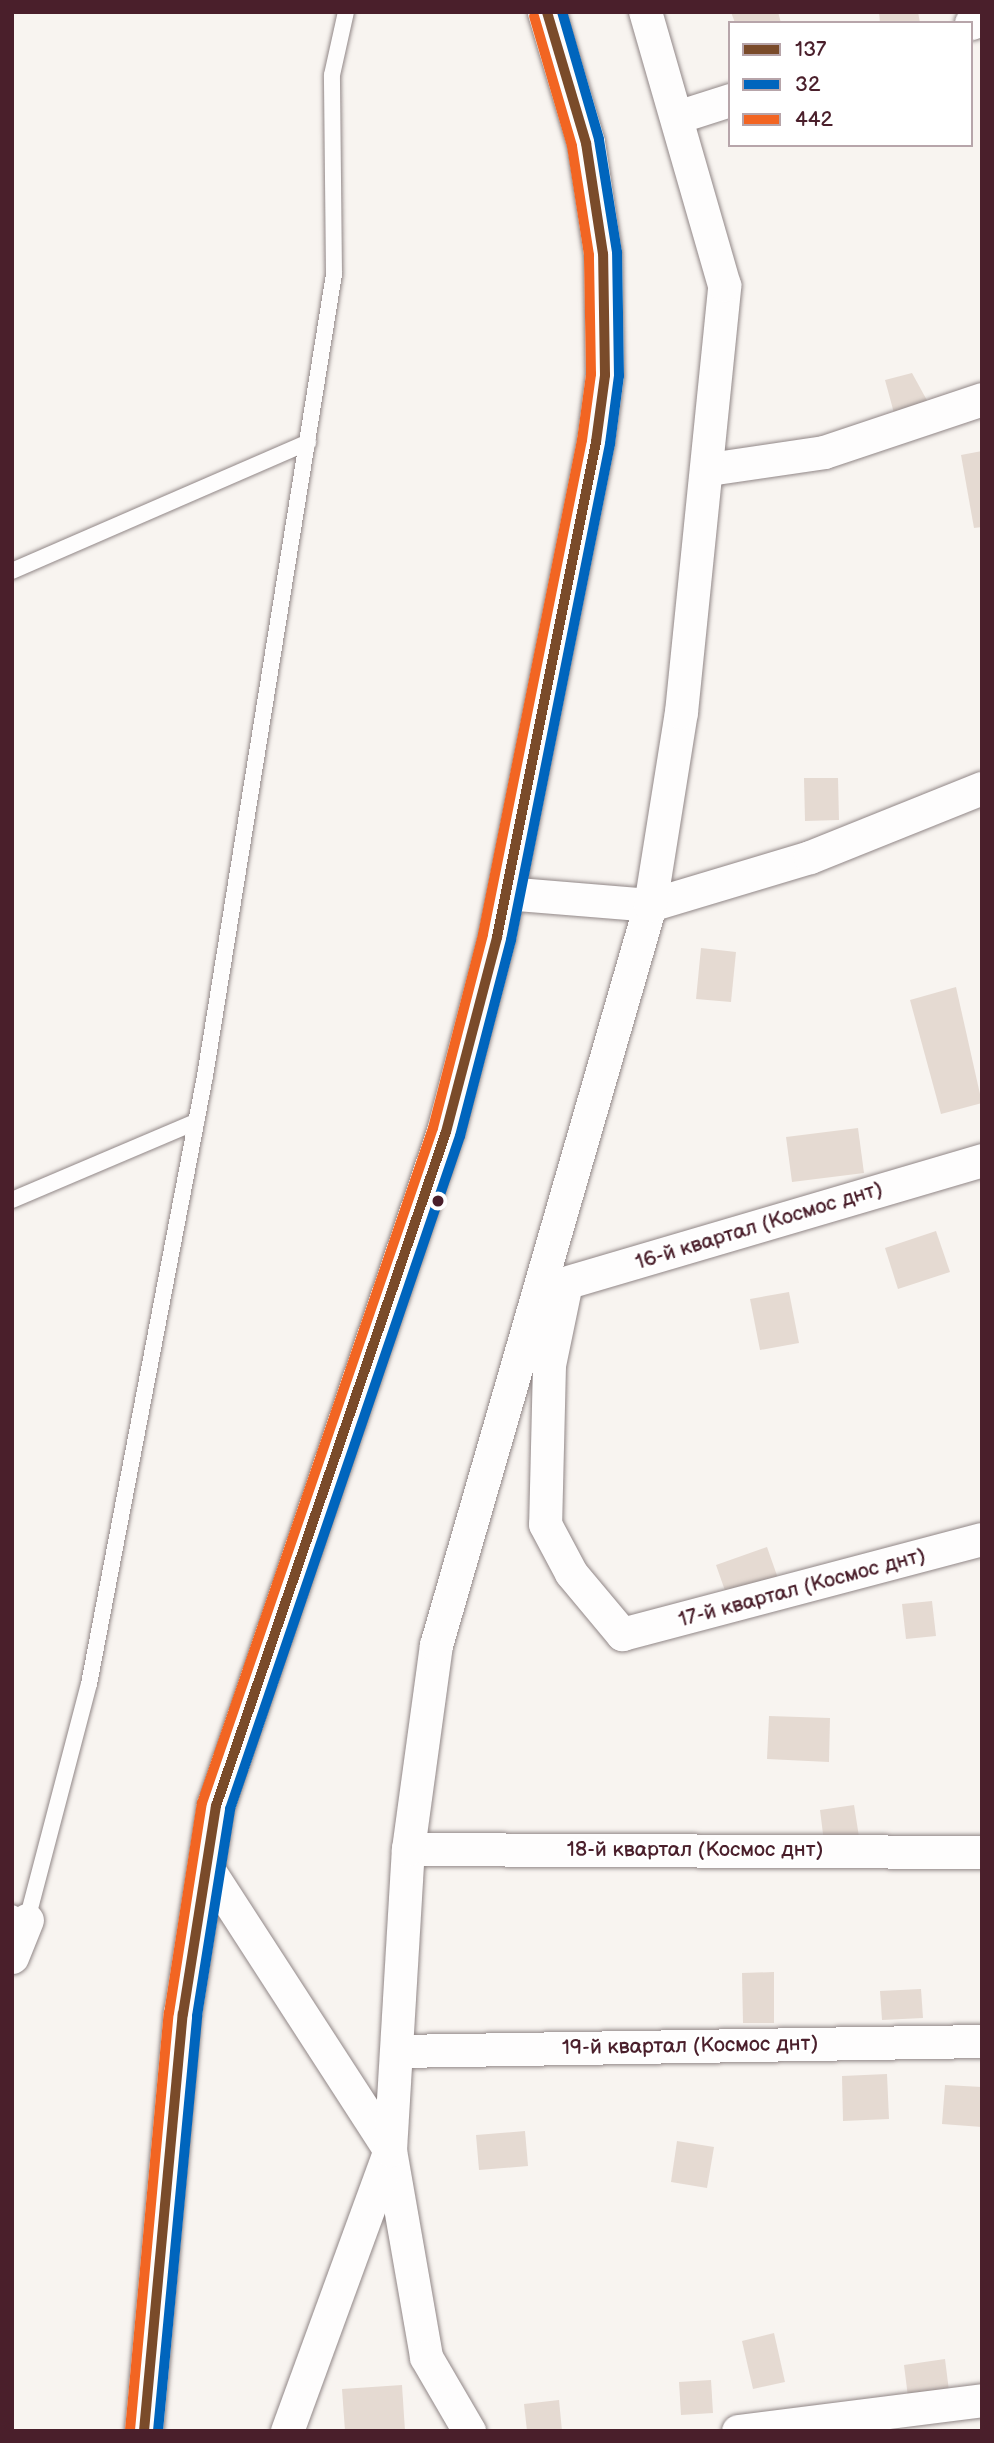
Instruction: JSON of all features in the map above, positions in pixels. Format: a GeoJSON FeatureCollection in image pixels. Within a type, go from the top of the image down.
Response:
{"type":"FeatureCollection","features":[{"type":"Feature","properties":{"kind":"main road"},"geometry":{"type":"LineString","coordinates":[[144,2431],[183,2014],[204,1863],[231,1753],[446,1132],[505,893],[583,520],[605,375],[596,200],[547,12]]}},
{"type":"Feature","properties":{"kind":"street"},"geometry":{"type":"LineString","coordinates":[[469,2431],[426,2357],[390,2150],[408,1849],[436,1645],[551,1287],[650,905],[709,469],[724,285],[645,12]]}},
{"type":"Feature","properties":{"kind":"street"},"geometry":{"type":"LineString","coordinates":[[677,117],[728,101]]}},
{"type":"Feature","properties":{"kind":"street"},"geometry":{"type":"LineString","coordinates":[[709,469],[824,452],[982,399]]}},
{"type":"Feature","properties":{"kind":"street"},"geometry":{"type":"LineString","coordinates":[[505,893],[650,905],[810,857],[982,788]]}},
{"type":"Feature","properties":{"kind":"street","name":"16-й квартал (Космос днт)"},"geometry":{"type":"LineString","coordinates":[[551,1287],[982,1160]]}},
{"type":"Feature","properties":{"kind":"street","name":"17-й квартал (Космос днт)"},"geometry":{"type":"LineString","coordinates":[[551,1287],[545,1524],[571,1573],[622,1634],[982,1539]]}},
{"type":"Feature","properties":{"kind":"street","name":"18-й квартал (Космос днт)"},"geometry":{"type":"LineString","coordinates":[[408,1849],[982,1852]]}},
{"type":"Feature","properties":{"kind":"street"},"geometry":{"type":"LineString","coordinates":[[204,1863],[390,2150]]}},
{"type":"Feature","properties":{"kind":"street"},"geometry":{"type":"LineString","coordinates":[[12,1957],[20,1916]]}},
{"type":"Feature","properties":{"kind":"street","name":"19-й квартал (Космос днт)"},"geometry":{"type":"LineString","coordinates":[[398,2051],[982,2041]]}},
{"type":"Feature","properties":{"kind":"street"},"geometry":{"type":"LineString","coordinates":[[288,2431],[390,2150]]}},
{"type":"Feature","properties":{"kind":"street"},"geometry":{"type":"LineString","coordinates":[[738,2431],[982,2400]]}},
{"type":"Feature","properties":{"kind":"lane"},"geometry":{"type":"LineString","coordinates":[[20,1916],[89,1684],[196,1122],[334,274],[332,75],[346,12]]}},
{"type":"Feature","properties":{"kind":"lane"},"geometry":{"type":"LineString","coordinates":[[12,571],[307,442]]}},
{"type":"Feature","properties":{"kind":"lane"},"geometry":{"type":"LineString","coordinates":[[12,1200],[196,1122]]}},
{"type":"Feature","properties":{"kind":"building"},"geometry":{"type":"Polygon","coordinates":[[[731,12],[778,12],[780,21],[734,21],[731,12]]]}},
{"type":"Feature","properties":{"kind":"building"},"geometry":{"type":"Polygon","coordinates":[[[879,12],[918,12],[920,21],[880,21],[879,12]]]}},
{"type":"Feature","properties":{"kind":"building"},"geometry":{"type":"Polygon","coordinates":[[[912,373],[929,404],[894,413],[885,380],[912,373]]]}},
{"type":"Feature","properties":{"kind":"building"},"geometry":{"type":"Polygon","coordinates":[[[982,451],[982,527],[974,528],[961,455],[982,451]]]}},
{"type":"Feature","properties":{"kind":"building"},"geometry":{"type":"Polygon","coordinates":[[[804,778],[838,778],[839,820],[805,821],[804,778]]]}},
{"type":"Feature","properties":{"kind":"building"},"geometry":{"type":"Polygon","coordinates":[[[701,948],[736,952],[731,1002],[696,999],[701,948]]]}},
{"type":"Feature","properties":{"kind":"building"},"geometry":{"type":"Polygon","coordinates":[[[956,987],[982,1103],[941,1114],[910,1000],[956,987]]]}},
{"type":"Feature","properties":{"kind":"building"},"geometry":{"type":"Polygon","coordinates":[[[858,1128],[864,1173],[792,1182],[786,1137],[858,1128]]]}},
{"type":"Feature","properties":{"kind":"building"},"geometry":{"type":"Polygon","coordinates":[[[936,1231],[950,1272],[898,1289],[885,1248],[936,1231]]]}},
{"type":"Feature","properties":{"kind":"building"},"geometry":{"type":"Polygon","coordinates":[[[789,1292],[799,1343],[760,1350],[750,1299],[789,1292]]]}},
{"type":"Feature","properties":{"kind":"building"},"geometry":{"type":"Polygon","coordinates":[[[767,1547],[780,1584],[729,1602],[716,1565],[767,1547]]]}},
{"type":"Feature","properties":{"kind":"building"},"geometry":{"type":"Polygon","coordinates":[[[932,1601],[936,1636],[906,1639],[902,1604],[932,1601]]]}},
{"type":"Feature","properties":{"kind":"building"},"geometry":{"type":"Polygon","coordinates":[[[769,1716],[830,1718],[829,1762],[767,1759],[769,1716]]]}},
{"type":"Feature","properties":{"kind":"building"},"geometry":{"type":"Polygon","coordinates":[[[854,1805],[859,1837],[824,1842],[820,1810],[854,1805]]]}},
{"type":"Feature","properties":{"kind":"building"},"geometry":{"type":"Polygon","coordinates":[[[774,1972],[774,2023],[743,2023],[742,1973],[774,1972]]]}},
{"type":"Feature","properties":{"kind":"building"},"geometry":{"type":"Polygon","coordinates":[[[921,1989],[923,2018],[882,2020],[880,1991],[921,1989]]]}},
{"type":"Feature","properties":{"kind":"building"},"geometry":{"type":"Polygon","coordinates":[[[887,2074],[889,2119],[843,2121],[842,2076],[887,2074]]]}},
{"type":"Feature","properties":{"kind":"building"},"geometry":{"type":"Polygon","coordinates":[[[945,2085],[982,2087],[982,2127],[942,2124],[945,2085]]]}},
{"type":"Feature","properties":{"kind":"building"},"geometry":{"type":"Polygon","coordinates":[[[525,2131],[528,2166],[479,2170],[476,2135],[525,2131]]]}},
{"type":"Feature","properties":{"kind":"building"},"geometry":{"type":"Polygon","coordinates":[[[677,2141],[714,2147],[707,2188],[671,2182],[677,2141]]]}},
{"type":"Feature","properties":{"kind":"building"},"geometry":{"type":"Polygon","coordinates":[[[774,2333],[785,2382],[753,2389],[742,2341],[774,2333]]]}},
{"type":"Feature","properties":{"kind":"building"},"geometry":{"type":"Polygon","coordinates":[[[945,2359],[950,2399],[909,2405],[904,2365],[945,2359]]]}},
{"type":"Feature","properties":{"kind":"building"},"geometry":{"type":"Polygon","coordinates":[[[711,2380],[713,2413],[681,2415],[679,2382],[711,2380]]]}},
{"type":"Feature","properties":{"kind":"building"},"geometry":{"type":"Polygon","coordinates":[[[402,2385],[405,2431],[345,2431],[342,2389],[402,2385]]]}},
{"type":"Feature","properties":{"kind":"building"},"geometry":{"type":"Polygon","coordinates":[[[559,2400],[562,2431],[527,2431],[524,2404],[559,2400]]]}},
{"type":"Feature","properties":{"kind":"transit line","name":"137"},"geometry":{"type":"LineString","coordinates":[[144,2431],[183,2014],[216,1806],[446,1132],[497,937],[596,442],[605,375],[603,254],[586,143],[547,12]]}},
{"type":"Feature","properties":{"kind":"transit line","name":"32"},"geometry":{"type":"LineString","coordinates":[[158,2431],[197,2016],[230,1809],[460,1136],[511,940],[610,444],[619,376],[617,252],[599,139],[562,12]]}},
{"type":"Feature","properties":{"kind":"transit line","name":"442"},"geometry":{"type":"LineString","coordinates":[[130,2430],[169,2013],[202,1803],[433,1128],[483,934],[582,440],[591,374],[589,255],[572,146],[534,16]]}}]}
